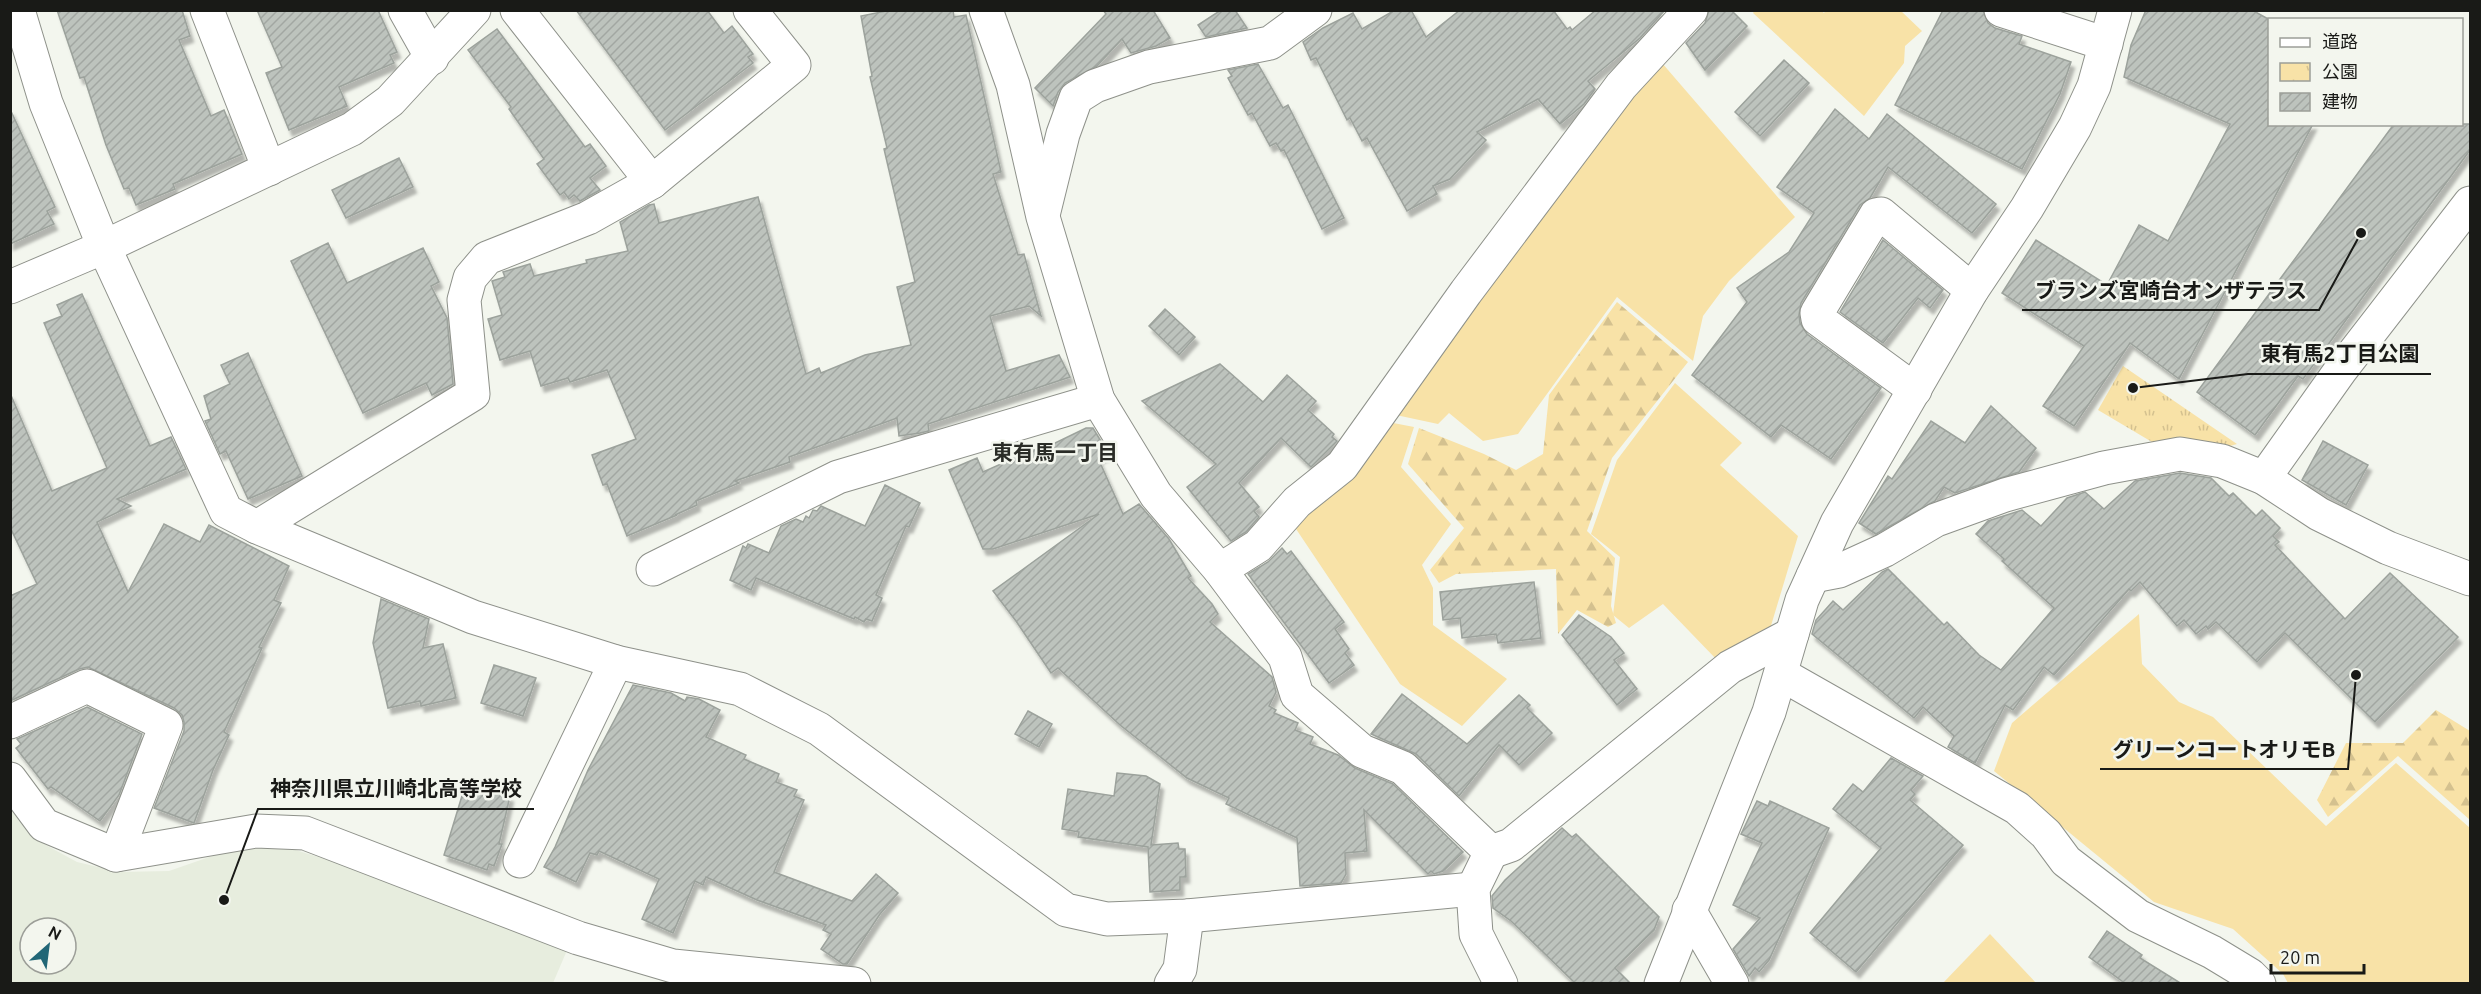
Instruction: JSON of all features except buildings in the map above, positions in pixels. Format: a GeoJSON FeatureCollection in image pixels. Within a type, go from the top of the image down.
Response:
{"type":"FeatureCollection","features":[{"type":"Feature","properties":{"kind":"street"},"geometry":{"type":"LineString","coordinates":[[18,10],[46,103],[104,247],[226,512],[473,617],[616,662],[740,689],[819,729],[1066,910],[1107,919],[1187,916],[1473,889]]}},
{"type":"Feature","properties":{"kind":"street"},"geometry":{"type":"LineString","coordinates":[[207,10],[269,170]]}},
{"type":"Feature","properties":{"kind":"street"},"geometry":{"type":"LineString","coordinates":[[405,10],[432,58]]}},
{"type":"Feature","properties":{"kind":"street"},"geometry":{"type":"LineString","coordinates":[[10,287],[104,247],[352,129],[390,101],[474,10]]}},
{"type":"Feature","properties":{"kind":"street"},"geometry":{"type":"LineString","coordinates":[[517,10],[652,182]]}},
{"type":"Feature","properties":{"kind":"street"},"geometry":{"type":"LineString","coordinates":[[257,527],[473,394],[464,300],[470,278],[487,258],[588,218],[652,182],[794,65],[750,10]]}},
{"type":"Feature","properties":{"kind":"street"},"geometry":{"type":"LineString","coordinates":[[986,10],[1013,85],[1043,217],[1098,400],[1156,495],[1220,570],[1285,657],[1297,695],[1362,751],[1403,768],[1491,852]]}},
{"type":"Feature","properties":{"kind":"street"},"geometry":{"type":"LineString","coordinates":[[1043,217],[1063,134],[1076,98],[1095,86],[1149,67],[1270,43],[1315,10]]}},
{"type":"Feature","properties":{"kind":"street"},"geometry":{"type":"LineString","coordinates":[[1220,570],[1258,546],[1297,502],[1342,466],[1466,292],[1620,86],[1691,10]]}},
{"type":"Feature","properties":{"kind":"street"},"geometry":{"type":"LineString","coordinates":[[2001,10],[2106,45]]}},
{"type":"Feature","properties":{"kind":"street"},"geometry":{"type":"LineString","coordinates":[[1662,984],[1689,910],[1769,712],[1802,600],[1837,523],[1972,290],[2026,208],[2075,127],[2094,86],[2115,10]]}},
{"type":"Feature","properties":{"kind":"street"},"geometry":{"type":"LineString","coordinates":[[2264,478],[2340,371],[2470,203]]}},
{"type":"Feature","properties":{"kind":"street"},"geometry":{"type":"LineString","coordinates":[[1915,390],[1818,319],[1817,313],[1876,215],[1881,214],[1972,290]]}},
{"type":"Feature","properties":{"kind":"street"},"geometry":{"type":"LineString","coordinates":[[653,569],[838,477],[1098,400]]}},
{"type":"Feature","properties":{"kind":"street"},"geometry":{"type":"LineString","coordinates":[[1813,576],[1839,571],[1885,550],[1936,520],[2005,495],[2104,468],[2180,454],[2222,461],[2264,478],[2329,519],[2388,548],[2470,579]]}},
{"type":"Feature","properties":{"kind":"street"},"geometry":{"type":"LineString","coordinates":[[1501,984],[1476,934],[1473,889],[1491,852],[1511,844],[1730,667],[1792,634]]}},
{"type":"Feature","properties":{"kind":"street"},"geometry":{"type":"LineString","coordinates":[[520,861],[616,662]]}},
{"type":"Feature","properties":{"kind":"street"},"geometry":{"type":"LineString","coordinates":[[1781,674],[2017,808],[2046,834],[2066,861],[2138,916],[2212,952],[2250,975],[2259,984]]}},
{"type":"Feature","properties":{"kind":"street"},"geometry":{"type":"LineString","coordinates":[[10,722],[87,686],[166,725],[116,855]]}},
{"type":"Feature","properties":{"kind":"street"},"geometry":{"type":"LineString","coordinates":[[10,779],[44,825],[116,855],[256,831],[305,833],[578,938],[673,966],[854,984]]}},
{"type":"Feature","properties":{"kind":"street"},"geometry":{"type":"LineString","coordinates":[[1689,910],[1732,984]]}},
{"type":"Feature","properties":{"kind":"street"},"geometry":{"type":"LineString","coordinates":[[1171,984],[1180,969],[1187,916]]}},
{"type":"Feature","properties":{"kind":"shaded area"},"geometry":{"type":"Polygon","coordinates":[[[10,809],[33,838],[77,862],[119,872],[169,871],[218,854],[258,847],[289,848],[341,864],[568,948],[553,983],[11,983],[10,809]]]}},
{"type":"Feature","properties":{"kind":"green space"},"geometry":{"type":"Polygon","coordinates":[[[1755,10],[1821,10],[1824,13],[1826,10],[1901,11],[1922,31],[1905,46],[1904,63],[1864,116],[1753,13],[1755,10]]]}},
{"type":"Feature","properties":{"kind":"green space"},"geometry":{"type":"Polygon","coordinates":[[[1662,63],[1795,217],[1729,281],[1703,316],[1693,361],[1617,297],[1518,434],[1483,441],[1449,413],[1438,424],[1382,412],[1607,118],[1662,63]]]}},
{"type":"Feature","properties":{"kind":"green space"},"geometry":{"type":"Polygon","coordinates":[[[1617,302],[1688,362],[1612,458],[1587,531],[1615,558],[1611,606],[1616,623],[1608,627],[1577,610],[1558,634],[1556,569],[1456,574],[1439,583],[1430,570],[1464,528],[1408,464],[1419,428],[1484,454],[1516,470],[1543,454],[1549,395],[1617,302]]]}},
{"type":"Feature","properties":{"kind":"green space"},"geometry":{"type":"Polygon","coordinates":[[[2123,366],[2237,444],[2219,449],[2152,442],[2098,410],[2123,366]]]}},
{"type":"Feature","properties":{"kind":"green space"},"geometry":{"type":"Polygon","coordinates":[[[1675,383],[1742,443],[1720,465],[1798,536],[1770,629],[1717,660],[1663,604],[1629,628],[1613,615],[1620,557],[1591,534],[1617,460],[1675,383]]]}},
{"type":"Feature","properties":{"kind":"green space"},"geometry":{"type":"Polygon","coordinates":[[[1383,421],[1414,427],[1401,467],[1451,524],[1422,565],[1433,588],[1433,625],[1507,679],[1462,726],[1400,684],[1290,520],[1383,421]]]}},
{"type":"Feature","properties":{"kind":"green space"},"geometry":{"type":"Polygon","coordinates":[[[2139,614],[2142,664],[2179,702],[2213,717],[2326,826],[2396,763],[2470,828],[2470,983],[2288,983],[2283,974],[2233,929],[2154,902],[1994,771],[2012,723],[2139,614]]]}},
{"type":"Feature","properties":{"kind":"green space"},"geometry":{"type":"Polygon","coordinates":[[[2436,710],[2470,731],[2470,820],[2398,756],[2328,817],[2317,800],[2346,743],[2403,743],[2436,710]]]}},
{"type":"Feature","properties":{"kind":"green space"},"geometry":{"type":"Polygon","coordinates":[[[1990,934],[2036,983],[1943,983],[1990,934]]]}},
{"type":"Feature","properties":{"kind":"place","name":"ブランズ宮崎台オンザテラス"},"geometry":{"type":"Point","coordinates":[2361,233]}},
{"type":"Feature","properties":{"kind":"place","name":"東有馬2丁目公園"},"geometry":{"type":"Point","coordinates":[2133,388]}},
{"type":"Feature","properties":{"kind":"place","name":"グリーンコートオリモB"},"geometry":{"type":"Point","coordinates":[2356,675]}},
{"type":"Feature","properties":{"kind":"place","name":"神奈川県立川崎北高等学校"},"geometry":{"type":"Point","coordinates":[224,900]}},
{"type":"Feature","properties":{"kind":"district","name":"東有馬一丁目"},"geometry":{"type":"Point","coordinates":[1055,452]}}]}
